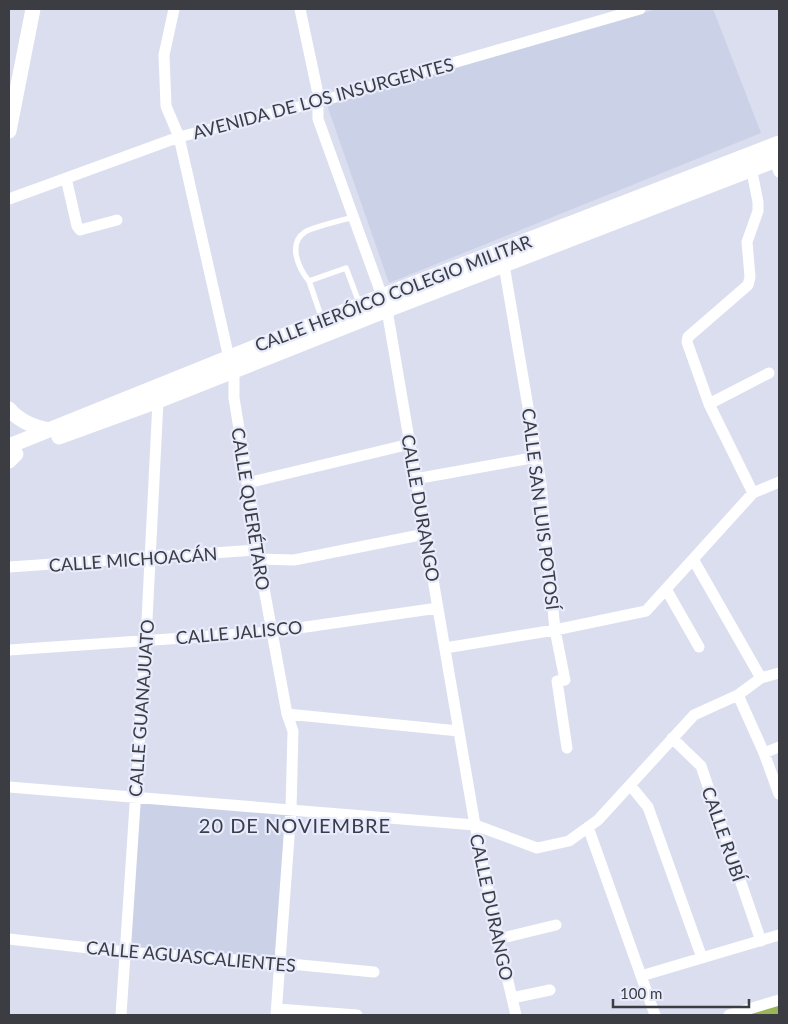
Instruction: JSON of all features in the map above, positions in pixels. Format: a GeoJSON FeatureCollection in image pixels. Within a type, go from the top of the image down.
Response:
{"type":"FeatureCollection","features":[{"type":"Feature","properties":{"kind":"main road"},"geometry":{"type":"LineString","coordinates":[[9,130],[33,9]]}},
{"type":"Feature","properties":{"kind":"main road","name":"CALLE HERÓICO COLEGIO MILITAR"},"geometry":{"type":"LineString","coordinates":[[11,454],[59,430],[231,365],[384,303],[629,209],[748,155],[779,143]]}},
{"type":"Feature","properties":{"kind":"main road","name":"CALLE HERÓICO COLEGIO MILITAR"},"geometry":{"type":"LineString","coordinates":[[629,209],[752,170],[778,164]]}},
{"type":"Feature","properties":{"kind":"main road","name":"CALLE HERÓICO COLEGIO MILITAR"},"geometry":{"type":"LineString","coordinates":[[59,430],[158,401],[322,320],[360,304],[384,303],[504,265],[521,251]]}},
{"type":"Feature","properties":{"kind":"main road"},"geometry":{"type":"LineString","coordinates":[[9,409],[15,416],[36,427],[59,430]]}},
{"type":"Feature","properties":{"kind":"street","name":"CALLE QUERÉTARO"},"geometry":{"type":"LineString","coordinates":[[174,9],[164,55],[166,106],[179,137],[231,365],[234,398],[271,632],[287,714],[293,731],[290,810],[276,1012]]}},
{"type":"Feature","properties":{"kind":"street","name":"CALLE DURANGO"},"geometry":{"type":"LineString","coordinates":[[300,9],[310,52],[318,102],[318,119],[384,303],[475,825],[498,939],[516,1015]]}},
{"type":"Feature","properties":{"kind":"street","name":"AVENIDA DE LOS INSURGENTES"},"geometry":{"type":"LineString","coordinates":[[9,199],[179,137],[318,102],[640,9]]}},
{"type":"Feature","properties":{"kind":"street"},"geometry":{"type":"LineString","coordinates":[[748,155],[758,202],[758,211],[747,242],[750,277],[748,285],[688,337],[687,342],[709,404],[753,493]]}},
{"type":"Feature","properties":{"kind":"street"},"geometry":{"type":"LineString","coordinates":[[66,178],[77,226],[80,230],[117,220]]}},
{"type":"Feature","properties":{"kind":"street","name":"CALLE SAN LUIS POTOSÍ"},"geometry":{"type":"LineString","coordinates":[[504,265],[541,484],[556,630],[564,680],[557,682],[567,748]]}},
{"type":"Feature","properties":{"kind":"street"},"geometry":{"type":"LineString","coordinates":[[709,404],[770,373]]}},
{"type":"Feature","properties":{"kind":"street","name":"CALLE GUANAJUATO"},"geometry":{"type":"LineString","coordinates":[[121,1015],[146,640],[158,401]]}},
{"type":"Feature","properties":{"kind":"street"},"geometry":{"type":"LineString","coordinates":[[247,483],[410,444]]}},
{"type":"Feature","properties":{"kind":"street"},"geometry":{"type":"LineString","coordinates":[[415,479],[537,458]]}},
{"type":"Feature","properties":{"kind":"street"},"geometry":{"type":"LineString","coordinates":[[445,648],[556,630],[646,611],[753,493],[779,482]]}},
{"type":"Feature","properties":{"kind":"street","name":"CALLE MICHOACÁN"},"geometry":{"type":"LineString","coordinates":[[9,568],[150,557],[258,554],[294,560],[425,534]]}},
{"type":"Feature","properties":{"kind":"street"},"geometry":{"type":"LineString","coordinates":[[693,559],[761,678]]}},
{"type":"Feature","properties":{"kind":"street"},"geometry":{"type":"LineString","coordinates":[[666,588],[699,647]]}},
{"type":"Feature","properties":{"kind":"street","name":"CALLE JALISCO"},"geometry":{"type":"LineString","coordinates":[[9,650],[271,632],[438,608]]}},
{"type":"Feature","properties":{"kind":"street"},"geometry":{"type":"LineString","coordinates":[[9,787],[475,825],[537,848],[569,841],[598,820],[694,715],[738,695],[761,678],[779,674]]}},
{"type":"Feature","properties":{"kind":"street"},"geometry":{"type":"LineString","coordinates":[[738,695],[764,753],[779,794]]}},
{"type":"Feature","properties":{"kind":"street"},"geometry":{"type":"LineString","coordinates":[[287,714],[459,731]]}},
{"type":"Feature","properties":{"kind":"street","name":"CALLE RUBÍ"},"geometry":{"type":"LineString","coordinates":[[672,738],[701,766],[761,940]]}},
{"type":"Feature","properties":{"kind":"street"},"geometry":{"type":"LineString","coordinates":[[764,753],[779,747]]}},
{"type":"Feature","properties":{"kind":"street"},"geometry":{"type":"LineString","coordinates":[[630,785],[648,807],[702,958]]}},
{"type":"Feature","properties":{"kind":"street"},"geometry":{"type":"LineString","coordinates":[[588,827],[655,1015]]}},
{"type":"Feature","properties":{"kind":"street"},"geometry":{"type":"LineString","coordinates":[[498,939],[556,925]]}},
{"type":"Feature","properties":{"kind":"street"},"geometry":{"type":"LineString","coordinates":[[641,976],[779,935]]}},
{"type":"Feature","properties":{"kind":"street","name":"CALLE AGUASCALIENTES"},"geometry":{"type":"LineString","coordinates":[[9,938],[125,952],[374,972]]}},
{"type":"Feature","properties":{"kind":"street"},"geometry":{"type":"LineString","coordinates":[[512,998],[550,990]]}},
{"type":"Feature","properties":{"kind":"street"},"geometry":{"type":"LineString","coordinates":[[729,1015],[779,1000]]}},
{"type":"Feature","properties":{"kind":"street"},"geometry":{"type":"LineString","coordinates":[[276,1012],[357,1015]]}},
{"type":"Feature","properties":{"kind":"lane"},"geometry":{"type":"LineString","coordinates":[[322,320],[309,281],[301,272],[295,246],[298,239],[305,232],[354,217]]}},
{"type":"Feature","properties":{"kind":"lane"},"geometry":{"type":"LineString","coordinates":[[309,281],[346,268],[360,304]]}},
{"type":"Feature","properties":{"kind":"shaded area"},"geometry":{"type":"Polygon","coordinates":[[[657,9],[713,9],[761,133],[389,283],[327,105],[657,9]]]}},
{"type":"Feature","properties":{"kind":"shaded area"},"geometry":{"type":"Polygon","coordinates":[[[135,797],[291,810],[280,963],[125,952],[135,797]]]}},
{"type":"Feature","properties":{"kind":"green space"},"geometry":{"type":"Polygon","coordinates":[[[779,1000],[779,1015],[729,1015],[779,1000]]]}},
{"type":"Feature","properties":{"kind":"district","name":"20 DE NOVIEMBRE"},"geometry":{"type":"Point","coordinates":[295,825]}}]}
